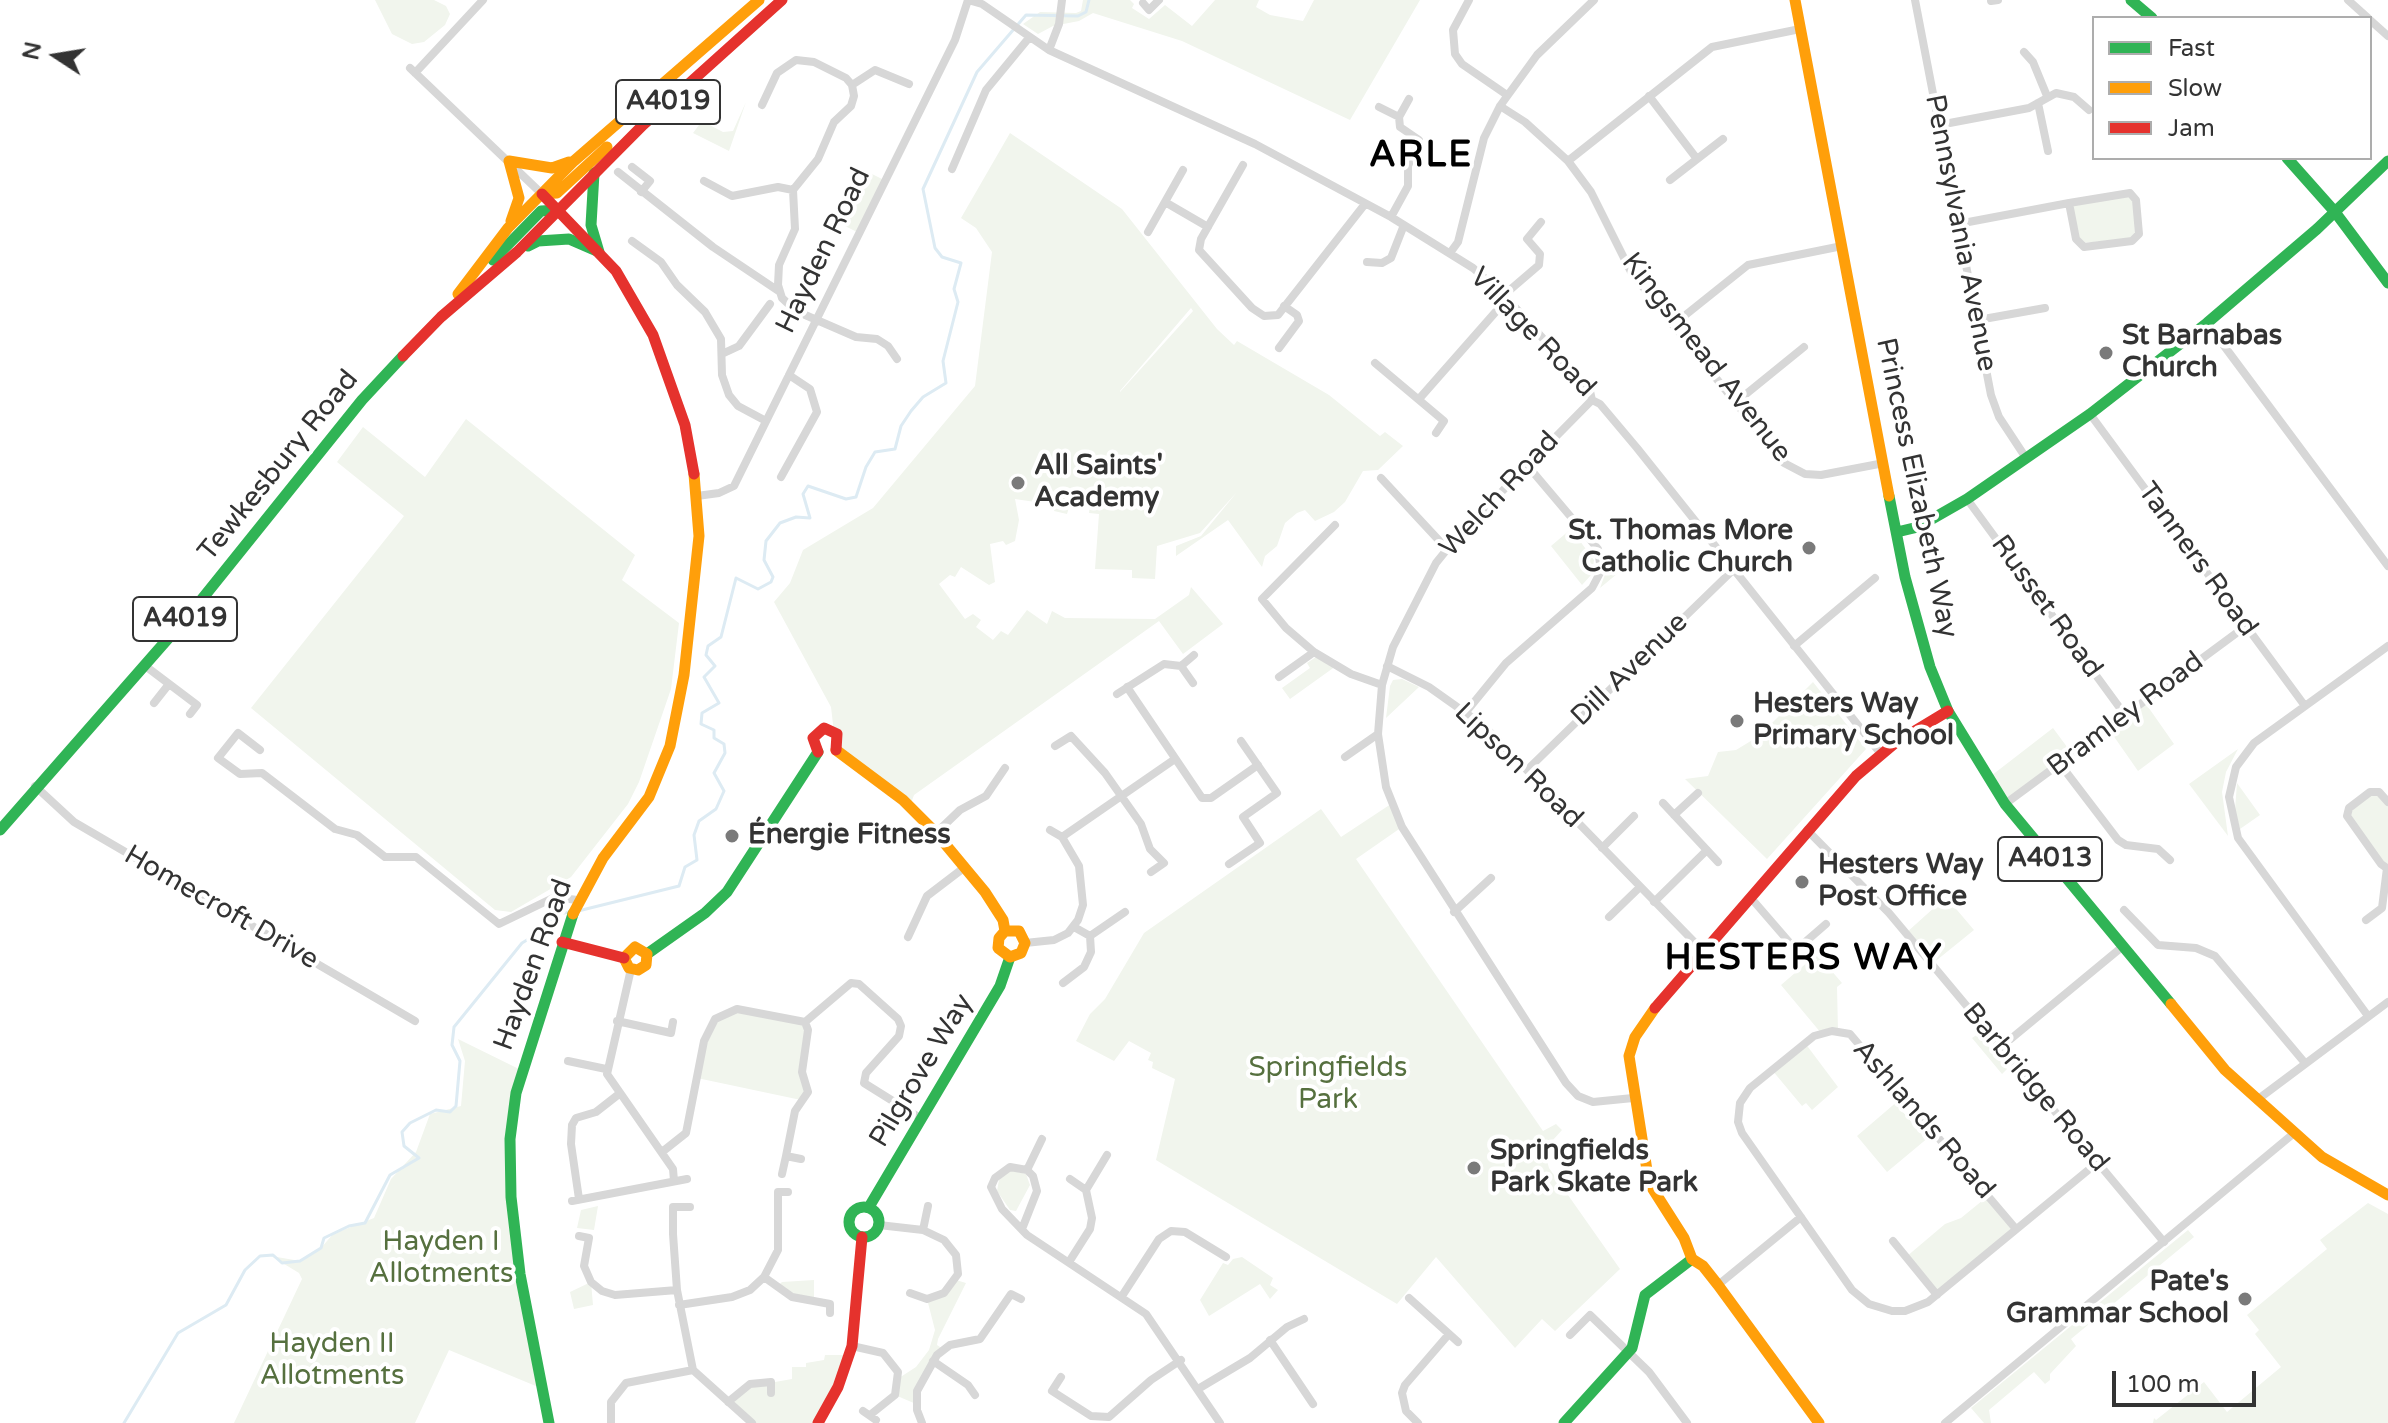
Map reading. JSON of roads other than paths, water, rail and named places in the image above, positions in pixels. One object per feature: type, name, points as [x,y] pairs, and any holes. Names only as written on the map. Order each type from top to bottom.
[{"type":"main road","name":"Tewkesbury Road","points":[[441,317],[508,228],[574,161],[759,0]]},
{"type":"main road","name":"Tewkesbury Road","points":[[0,830],[35,786],[194,609],[362,400],[441,317],[517,252],[643,125],[782,0]]},
{"type":"main road","name":"Princess Elizabeth Way","points":[[1795,0],[1918,630],[1948,711],[2005,804],[2225,1070],[2293,1134],[2335,1166],[2388,1195]]},
{"type":"main road","points":[[2131,0],[2150,16]]},
{"type":"main road","points":[[542,194],[557,193],[622,134],[643,125]]},
{"type":"main road","points":[[2289,160],[2335,212],[2388,283]]},
{"type":"main road","points":[[508,228],[519,198],[509,161],[552,168],[574,161]]},
{"type":"main road","points":[[1897,532],[1918,527],[1967,499],[2090,414],[2207,323],[2335,212],[2388,161]]},
{"type":"main road","points":[[594,173],[591,225],[599,252]]},
{"type":"main road","name":"Hayden Road","points":[[542,194],[599,252],[629,292],[665,361],[685,425],[697,496],[697,569],[670,746],[649,797],[603,858],[576,903],[521,1070],[512,1115],[509,1162],[519,1264],[549,1423]]},
{"type":"main road","points":[[473,274],[484,270],[541,211],[559,210]]},
{"type":"main road","points":[[517,252],[538,241],[556,238],[569,239],[599,252]]},
{"type":"main road","points":[[1819,1423],[1718,1285],[1703,1266],[1692,1259],[1684,1238],[1649,1183],[1629,1066],[1635,1037],[1807,830],[1856,776],[1881,754],[1948,711]]},
{"type":"main road","points":[[824,728],[837,734],[836,750],[831,754],[818,752],[813,738],[824,728]]},
{"type":"main road","points":[[836,750],[903,800],[936,833],[1003,920],[1005,931]]},
{"type":"main road","points":[[562,942],[624,958],[631,969],[642,968],[647,954],[665,938],[693,923],[727,892],[818,752]]},
{"type":"main road","points":[[1005,931],[1019,931],[1025,943],[1021,953],[1010,957],[998,948],[999,938],[1005,931]]},
{"type":"main road","points":[[624,958],[635,947],[647,954]]},
{"type":"main road","name":"Pilgrove Way","points":[[869,1207],[1000,986],[1010,957]]},
{"type":"main road","points":[[869,1207],[878,1215],[879,1225],[871,1235],[862,1237],[850,1229],[848,1219],[855,1209],[869,1207]]},
{"type":"main road","points":[[818,1423],[838,1387],[852,1346],[862,1237]]},
{"type":"main road","points":[[1564,1423],[1627,1354],[1636,1339],[1645,1295],[1692,1259]]},
{"type":"street","points":[[483,0],[413,70],[542,194]]},
{"type":"street","name":"Village Road","points":[[968,0],[982,4],[1049,50],[1227,129],[1391,217],[1450,253],[1506,297],[1590,391],[1592,400],[1609,415],[1881,754]]},
{"type":"street","name":"Hayden Road","points":[[697,496],[719,493],[734,486],[955,40],[968,0]]},
{"type":"street","points":[[1143,3],[1149,10],[1159,0]]},
{"type":"street","points":[[1469,0],[1453,30],[1455,54],[1462,64],[1507,95]]},
{"type":"street","points":[[1450,253],[1458,242],[1484,138],[1500,106],[1553,37],[1594,0]]},
{"type":"street","name":"Pennsylvania Avenue","points":[[1915,0],[1993,403],[2026,458]]},
{"type":"street","points":[[1991,1],[1998,0]]},
{"type":"street","points":[[1049,50],[1059,24],[1062,2]]},
{"type":"street","points":[[2372,22],[2388,36]]},
{"type":"street","points":[[1568,161],[1718,44],[1800,29]]},
{"type":"street","points":[[952,169],[981,98],[1025,36]]},
{"type":"street","points":[[2024,52],[2033,62],[2047,96]]},
{"type":"street","points":[[762,105],[777,73],[796,60],[814,62],[846,78],[852,85],[851,106],[834,122],[818,159],[793,190],[796,222],[778,271],[780,292],[796,311],[856,337],[877,339],[888,346],[897,359]]},
{"type":"street","points":[[852,85],[875,70],[909,84]]},
{"type":"street","points":[[680,91],[702,115]]},
{"type":"street","points":[[1939,125],[2038,103],[2047,96],[2070,95],[2089,110]]},
{"type":"street","points":[[1649,96],[1697,159]]},
{"type":"street","points":[[1391,217],[1408,186],[1408,166],[1419,141],[1400,127],[1399,117],[1409,99]]},
{"type":"street","points":[[2038,103],[2048,151]]},
{"type":"street","name":"Kingsmead Avenue","points":[[1500,106],[1525,122],[1568,161],[1591,192],[1631,272],[1778,457],[1798,471],[1821,475],[1884,463]]},
{"type":"street","points":[[1379,107],[1399,117]]},
{"type":"street","points":[[1670,180],[1723,139]]},
{"type":"street","points":[[1243,165],[1199,243],[1200,254],[1260,314],[1274,317],[1365,204]]},
{"type":"street","points":[[632,167],[650,181],[641,192]]},
{"type":"street","points":[[1148,232],[1183,170]]},
{"type":"street","points":[[618,172],[772,290],[780,292]]},
{"type":"street","points":[[704,181],[732,196],[778,187],[793,190]]},
{"type":"street","points":[[1958,224],[2069,203],[2130,193],[2136,200],[2139,234],[2132,241],[2084,247],[2076,239],[2069,203]]},
{"type":"street","points":[[1165,202],[1208,227]]},
{"type":"street","points":[[1419,399],[1506,297],[1539,265],[1540,254],[1527,239],[1541,222]]},
{"type":"street","points":[[1367,262],[1382,263],[1391,258],[1404,225]]},
{"type":"street","points":[[632,241],[661,262],[677,285],[705,312],[718,333],[724,353],[722,375],[729,395],[738,406],[766,421]]},
{"type":"street","points":[[1673,325],[1748,265],[1842,246]]},
{"type":"street","points":[[724,353],[739,346],[770,304]]},
{"type":"street","points":[[1279,348],[1299,321],[1297,315],[1284,306]]},
{"type":"street","points":[[1978,320],[2045,308]]},
{"type":"street","points":[[2207,323],[2388,566]]},
{"type":"street","points":[[1735,403],[1804,347]]},
{"type":"street","points":[[1375,363],[1444,421],[1436,433]]},
{"type":"street","points":[[781,477],[817,412],[810,389],[789,375]]},
{"type":"street","name":"Welch Road","points":[[1592,400],[1446,548],[1409,611],[1387,666],[1382,685],[1378,734],[1382,769],[1395,812],[1454,912],[1569,1088],[1593,1102],[1633,1098]]},
{"type":"street","name":"Tanners Road","points":[[2090,414],[2305,706]]},
{"type":"street","points":[[1466,712],[1506,663],[1592,588],[1601,571],[1598,549],[1527,465]]},
{"type":"street","points":[[1381,478],[1446,548]]},
{"type":"street","name":"Russet Road","points":[[1967,499],[2125,715]]},
{"type":"street","points":[[1335,525],[1262,599],[1286,628],[1314,652],[1351,674],[1382,685]]},
{"type":"street","name":"Dill Avenue","points":[[1527,770],[1733,570]]},
{"type":"street","points":[[1794,646],[1875,578]]},
{"type":"street","name":"Bramley Road","points":[[2005,804],[2246,626]]},
{"type":"street","points":[[2368,1016],[2238,838],[2231,818],[2230,786],[2241,759],[2254,743],[2388,646]]},
{"type":"street","points":[[1279,677],[1314,652]]},
{"type":"street","points":[[1117,694],[1160,665],[1181,666],[1194,655]]},
{"type":"street","points":[[144,665],[197,705],[190,714]]},
{"type":"street","points":[[1181,666],[1193,683]]},
{"type":"street","name":"Lipson Road","points":[[1387,666],[1429,687],[1466,712],[1527,770],[1704,952]]},
{"type":"street","points":[[154,703],[169,684]]},
{"type":"street","points":[[1127,687],[1200,796],[1207,799],[1258,765]]},
{"type":"street","points":[[1055,746],[1071,731],[1105,773],[1141,824],[1150,849],[1164,863],[1151,872]]},
{"type":"street","points":[[260,750],[238,733],[218,758],[240,774],[262,773],[335,829],[357,835],[385,857],[416,857],[499,924],[555,897],[576,903]]},
{"type":"street","points":[[1345,757],[1378,734]]},
{"type":"street","points":[[1229,864],[1260,843],[1243,817],[1277,793],[1241,741]]},
{"type":"street","points":[[1062,837],[1175,759]]},
{"type":"street","points":[[2060,764],[2118,840],[2126,845],[2158,849],[2170,860]]},
{"type":"street","points":[[936,833],[960,810],[986,796],[1005,768]]},
{"type":"street","name":"Homecroft Drive","points":[[35,786],[74,822],[415,1021]]},
{"type":"street","points":[[2366,920],[2382,908],[2387,868],[2347,816],[2349,808],[2370,792],[2379,792],[2388,802]]},
{"type":"street","points":[[1674,815],[1698,793]]},
{"type":"street","points":[[1663,803],[1718,862]]},
{"type":"street","name":"Lipson Road","points":[[1602,848],[1634,816]]},
{"type":"street","points":[[1025,943],[1054,940],[1074,927],[1083,905],[1083,881],[1079,866],[1062,837],[1050,830]]},
{"type":"street","name":"Barbridge Road","points":[[1807,830],[1889,913],[2164,1242]]},
{"type":"street","points":[[1654,902],[1707,850]]},
{"type":"street","points":[[908,937],[927,896],[965,867]]},
{"type":"street","points":[[1454,912],[1491,878]]},
{"type":"street","points":[[1609,917],[1640,887]]},
{"type":"street","points":[[1751,898],[1796,950],[1826,924]]},
{"type":"street","points":[[2124,910],[2158,945],[2196,948],[2220,961],[2305,1063]]},
{"type":"street","points":[[1063,983],[1087,964],[1090,936],[1125,912]]},
{"type":"street","points":[[1074,927],[1090,936]]},
{"type":"street","points":[[2001,1047],[2122,947]]},
{"type":"street","points":[[631,969],[606,1069],[608,1078],[673,1169],[674,1181]]},
{"type":"street","points":[[805,1022],[848,984],[859,984],[898,1019],[901,1026],[899,1036],[866,1073],[864,1083],[920,1118]]},
{"type":"street","points":[[2256,1101],[2388,1002]]},
{"type":"street","points":[[662,1152],[686,1133],[704,1041],[715,1019],[730,1010],[743,1010],[805,1022]]},
{"type":"street","points":[[617,1021],[671,1033],[673,1022]]},
{"type":"street","points":[[782,1174],[795,1111],[808,1092],[802,1072],[808,1030],[805,1022]]},
{"type":"street","name":"Ashlands Road","points":[[2016,1229],[1857,1039],[1838,1031],[1814,1036],[1744,1095],[1738,1112],[1742,1133],[1852,1290],[1869,1304],[1905,1311],[1937,1295],[2098,1162]]},
{"type":"street","points":[[568,1061],[606,1069]]},
{"type":"street","points":[[619,1094],[596,1112],[576,1118],[572,1125],[575,1200],[687,1179]]},
{"type":"street","points":[[1945,1423],[2293,1134]]},
{"type":"street","points":[[1027,1170],[1042,1139]]},
{"type":"street","points":[[1069,1262],[1092,1224],[1086,1190],[1107,1155]]},
{"type":"street","points":[[786,1156],[801,1159]]},
{"type":"street","points":[[1022,1229],[1037,1191],[1033,1176],[1027,1170],[1010,1167],[1002,1170],[991,1187],[1002,1209],[1022,1229],[1146,1314],[1181,1360],[1220,1423]]},
{"type":"street","points":[[1070,1179],[1086,1190]]},
{"type":"street","points":[[679,1305],[732,1297],[750,1290],[764,1277],[778,1250],[778,1192],[788,1192]]},
{"type":"street","points":[[923,1230],[928,1206]]},
{"type":"street","points":[[690,1207],[673,1207],[677,1290],[693,1370],[728,1402],[740,1419],[752,1423]]},
{"type":"street","points":[[1718,1285],[1801,1217]]},
{"type":"street","points":[[879,1225],[923,1230],[944,1240],[953,1249],[958,1274],[949,1290],[939,1296],[921,1299],[910,1293]]},
{"type":"street","points":[[1122,1296],[1159,1239],[1171,1231],[1185,1232],[1226,1257]]},
{"type":"street","points":[[579,1236],[589,1238],[584,1266],[591,1282],[602,1291],[615,1295],[677,1290]]},
{"type":"street","points":[[1893,1241],[1937,1295]]},
{"type":"street","points":[[764,1277],[792,1297],[830,1304],[830,1313]]},
{"type":"street","points":[[922,1423],[917,1410],[917,1391],[933,1361],[946,1347],[972,1343],[985,1336],[1011,1294],[1021,1299]]},
{"type":"street","points":[[1409,1298],[1458,1342]]},
{"type":"street","points":[[1570,1335],[1590,1315],[1649,1372],[1687,1423]]},
{"type":"street","points":[[1198,1389],[1250,1358],[1270,1340],[1304,1319]]},
{"type":"street","points":[[1418,1423],[1406,1411],[1402,1393],[1405,1385],[1449,1334]]},
{"type":"street","points":[[1270,1340],[1313,1404]]},
{"type":"street","points":[[852,1346],[883,1353],[898,1372],[895,1395],[870,1415]]},
{"type":"street","points":[[1061,1377],[1052,1391],[1085,1413],[1103,1418],[1117,1413],[1151,1380],[1181,1360]]},
{"type":"street","points":[[933,1361],[968,1385],[975,1395]]},
{"type":"street","points":[[611,1423],[611,1402],[626,1383],[693,1370]]},
{"type":"street","points":[[728,1402],[750,1384],[771,1382],[771,1393]]},
{"type":"waterway","points":[[578,911],[679,886],[685,867],[697,860],[694,835],[699,821],[716,809],[724,791],[714,773],[725,753],[724,744],[714,738],[714,730],[701,724],[702,713],[719,703],[704,677],[715,666],[706,655],[708,646],[721,637],[736,578],[758,589],[771,582],[773,577],[764,560],[766,541],[780,523],[796,517],[810,518],[803,494],[808,486],[846,499],[856,497],[866,467],[875,452],[895,449],[901,426],[911,411],[923,397],[946,383],[943,361],[958,302],[954,289],[961,263],[942,257],[935,248],[923,189],[977,72],[1026,15],[1078,16],[1086,12],[1089,0]]},
{"type":"waterway","points":[[124,1423],[178,1333],[226,1305],[245,1270],[260,1256],[273,1255],[282,1263],[300,1261],[321,1248],[324,1238],[349,1226],[365,1223],[390,1175],[419,1158],[404,1146],[402,1132],[410,1123],[436,1110],[450,1112],[456,1106],[460,1061],[452,1045],[454,1027],[522,943],[547,928],[557,914],[571,912]]},
{"type":"place","name":"St Barnabas Church","points":[[2106,353]]},
{"type":"place","name":"All Saints' Academy","points":[[1018,483]]},
{"type":"place","name":"St. Thomas More Catholic Church","points":[[1809,548]]},
{"type":"place","name":"Hesters Way Primary School","points":[[1737,721]]},
{"type":"place","name":"Énergie Fitness","points":[[732,836]]},
{"type":"place","name":"Hesters Way Post Office","points":[[1802,882]]},
{"type":"place","name":"Springfields Park Skate Park","points":[[1474,1168]]},
{"type":"place","name":"Pate's Grammar School","points":[[2245,1299]]},
{"type":"district","name":"ARLE","points":[[1421,157]]},
{"type":"district","name":"HESTERS WAY","points":[[1804,960]]},
{"type":"park label","name":"Springfields Park","points":[[1328,1085]]},
{"type":"park label","name":"Hayden I Allotments","points":[[441,1259]]},
{"type":"park label","name":"Hayden II Allotments","points":[[332,1361]]}]
